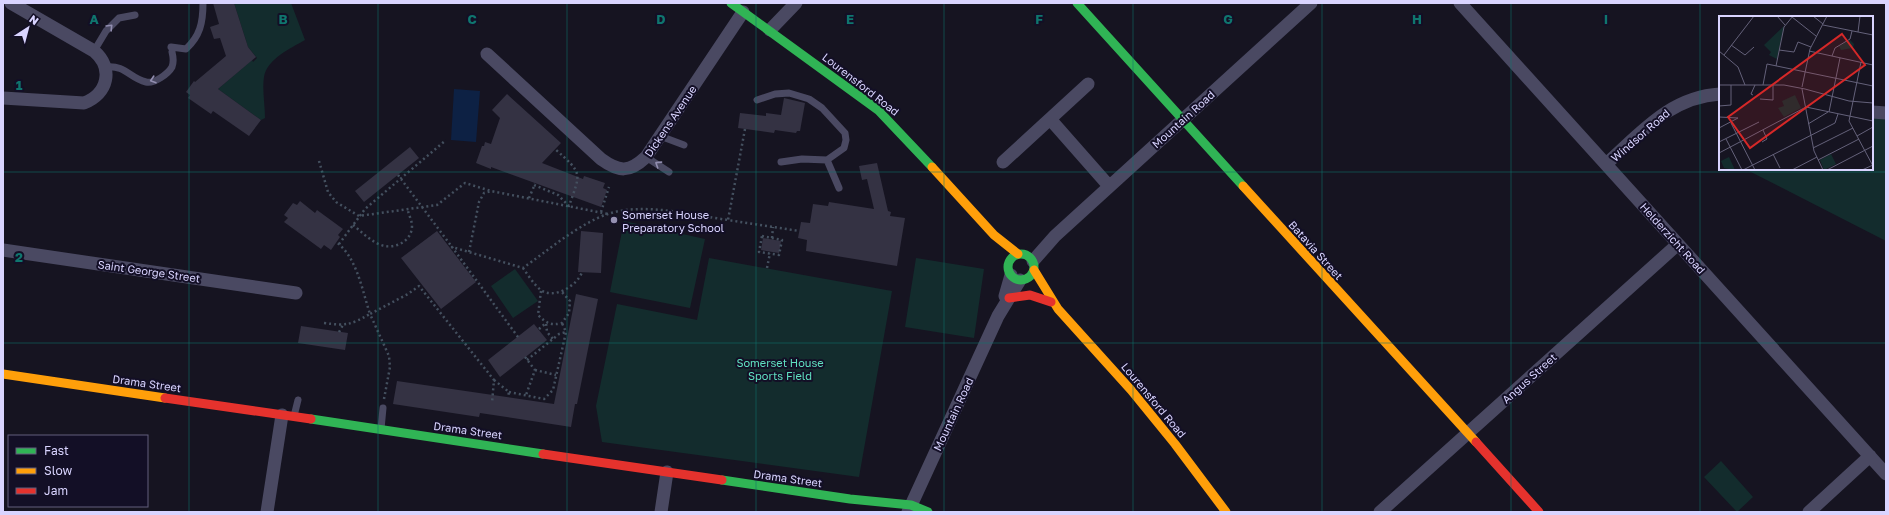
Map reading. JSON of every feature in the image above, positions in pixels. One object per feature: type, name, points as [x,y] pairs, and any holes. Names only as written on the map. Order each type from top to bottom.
[{"type":"street","points":[[3,98],[84,103],[96,96],[105,83],[106,68],[103,61],[94,51],[11,3]]},
{"type":"street","name":"Lourensford Road","points":[[731,3],[858,94],[883,115],[912,144],[994,235],[1027,259],[1058,308]]},
{"type":"street","name":"Batavia Street","points":[[1077,3],[1538,512]]},
{"type":"street","name":"Mountain Road","points":[[1027,259],[1055,236],[1311,3]]},
{"type":"street","name":"Helderzicht Road","points":[[1460,3],[1886,474]]},
{"type":"street","points":[[770,30],[794,5]]},
{"type":"street","name":"Dickens Avenue","points":[[487,54],[611,166],[620,169],[628,169],[638,165],[646,157],[743,12]]},
{"type":"street","points":[[1003,162],[1088,84]]},
{"type":"street","name":"Windsor Road","points":[[1606,164],[1666,111],[1689,100],[1719,94]]},
{"type":"street","points":[[1873,112],[1886,113]]},
{"type":"street","points":[[1050,119],[1109,186]]},
{"type":"street","name":"Lourensford Road","points":[[994,235],[1016,274],[1058,308],[1166,432],[1226,512]]},
{"type":"street","name":"Angus Street","points":[[1380,512],[1678,244]]},
{"type":"street","name":"Saint George Street","points":[[3,250],[296,293]]},
{"type":"street","points":[[1012,257],[1027,259],[1032,274],[1016,274],[1012,257]]},
{"type":"street","name":"Mountain Road","points":[[998,316],[1009,298],[1016,274]]},
{"type":"street","name":"Mountain Road","points":[[909,508],[1016,274]]},
{"type":"street","points":[[1009,298],[1030,295],[1051,302]]},
{"type":"street","name":"Drama Street","points":[[3,374],[850,499],[928,512]]},
{"type":"street","points":[[267,512],[288,416]]},
{"type":"street","points":[[1809,512],[1870,456]]},
{"type":"street","points":[[661,512],[667,472]]},
{"type":"lane","points":[[106,68],[116,66],[145,82],[151,82],[168,72],[172,66],[173,57],[171,49],[186,49],[195,40],[200,27],[203,3]]},
{"type":"lane","points":[[94,51],[106,31],[119,18],[135,15]]},
{"type":"lane","points":[[757,100],[775,94],[789,93],[809,99],[822,108],[845,133],[846,140],[844,148],[827,160],[802,159],[781,162]]},
{"type":"lane","points":[[660,136],[684,145]]},
{"type":"lane","points":[[646,157],[669,172]]},
{"type":"lane","points":[[827,160],[839,188]]},
{"type":"lane","points":[[288,416],[298,400]]},
{"type":"lane","points":[[381,430],[383,404]]},
{"type":"path","points":[[728,220],[745,129]]},
{"type":"path","points":[[383,404],[390,367],[389,356],[370,314],[354,264],[343,247],[338,243],[365,208],[446,140]]},
{"type":"path","points":[[555,149],[576,167],[579,177],[569,206]]},
{"type":"path","points":[[319,161],[328,192],[336,202],[359,216],[437,205],[465,183],[491,191],[608,214]]},
{"type":"path","points":[[398,175],[518,337]]},
{"type":"path","points":[[529,198],[535,184],[558,195],[569,206]]},
{"type":"path","points":[[601,212],[609,187]]},
{"type":"path","points":[[469,252],[479,202],[484,193],[491,191]]},
{"type":"path","points":[[523,268],[586,224],[608,214],[642,209],[799,231]]},
{"type":"path","points":[[353,225],[372,241],[382,246],[395,246],[406,241],[411,233],[412,225],[408,210]]},
{"type":"path","points":[[772,238],[773,227]]},
{"type":"path","points":[[762,236],[772,238],[782,240],[779,255],[759,252],[762,236]]},
{"type":"path","points":[[452,248],[523,268],[542,291],[562,292],[572,286],[581,277],[582,272]]},
{"type":"path","points":[[767,268],[770,253]]},
{"type":"path","points":[[324,323],[344,325],[356,321],[408,294],[419,286],[494,380],[509,392],[544,399],[553,390],[566,332],[562,323]]},
{"type":"path","points":[[542,291],[538,315],[546,323],[554,325],[562,323],[569,313],[570,301],[562,292]]},
{"type":"path","points":[[539,329],[546,323]]},
{"type":"path","points":[[546,323],[547,332],[553,339]]},
{"type":"path","points":[[339,332],[344,325]]},
{"type":"path","points":[[556,374],[534,370],[526,359],[553,339],[566,332]]},
{"type":"path","points":[[526,395],[534,370]]},
{"type":"path","points":[[492,403],[494,380]]},
{"type":"path","points":[[508,397],[509,392]]},
{"type":"green space","points":[[234,3],[291,3],[305,40],[280,55],[266,71],[263,87],[265,118],[261,120],[218,89],[252,60],[253,62],[257,58],[248,47]]},
{"type":"green space","points":[[1873,118],[1886,119],[1886,241],[1747,170],[1873,170]]},
{"type":"green space","points":[[624,221],[705,239],[690,308],[610,292]]},
{"type":"green space","name":"Somerset House Sports Field","points":[[709,258],[892,291],[859,477],[602,442],[596,406],[617,304],[697,320]]},
{"type":"green space","points":[[916,258],[984,269],[974,338],[905,327]]},
{"type":"green space","points":[[515,269],[538,301],[513,318],[491,286]]},
{"type":"green space","points":[[1721,461],[1753,497],[1737,512],[1704,477]]},
{"type":"water","points":[[454,89],[480,91],[476,142],[451,140]]},
{"type":"building","points":[[213,3],[234,3],[248,47],[256,57],[218,89],[261,120],[249,136],[213,111],[211,114],[188,98],[190,95],[186,92],[194,81],[195,82],[226,56],[220,38],[214,39],[210,27],[219,24]]},
{"type":"building","points":[[507,94],[561,143],[542,163],[583,179],[584,176],[605,183],[603,188],[607,190],[601,207],[491,167],[491,169],[476,163],[485,142],[491,144],[500,118],[492,110]]},
{"type":"building","points":[[784,98],[805,103],[800,131],[797,131],[796,133],[775,130],[774,133],[738,128],[740,113],[766,116],[766,113],[781,115]]},
{"type":"building","points":[[410,147],[419,158],[364,202],[355,191]]},
{"type":"building","points":[[877,163],[888,211],[891,212],[890,216],[905,218],[897,266],[806,251],[807,240],[798,238],[801,222],[810,223],[813,204],[828,206],[829,202],[874,209],[867,179],[862,180],[859,166]]},
{"type":"building","points":[[300,201],[315,213],[317,210],[343,229],[338,235],[340,237],[331,250],[324,245],[321,249],[284,222],[288,218],[284,215],[293,203],[297,205]]},
{"type":"building","points":[[437,231],[476,282],[441,309],[401,258]]},
{"type":"building","points":[[581,231],[603,233],[601,273],[578,272]]},
{"type":"building","points":[[763,238],[781,241],[779,253],[761,250]]},
{"type":"building","points":[[576,294],[598,299],[571,427],[480,413],[479,417],[393,404],[397,381],[554,404]]},
{"type":"building","points":[[534,324],[547,340],[500,377],[488,360]]},
{"type":"building","points":[[301,326],[348,333],[345,350],[298,343]]},
{"type":"traffic: fast","points":[[731,3],[878,110],[932,167]]},
{"type":"traffic: fast","points":[[1077,3],[1243,186]]},
{"type":"traffic: fast","points":[[1021,254],[1030,258],[1034,267],[1030,276],[1021,280],[1012,276],[1008,267],[1012,258],[1021,254]]},
{"type":"traffic: fast","points":[[311,419],[543,454]]},
{"type":"traffic: fast","points":[[722,480],[850,499],[911,505],[928,512]]},
{"type":"traffic: slow","points":[[932,167],[994,235],[1018,254]]},
{"type":"traffic: slow","points":[[1243,186],[1476,442]]},
{"type":"traffic: slow","points":[[1034,270],[1058,309],[1131,390],[1175,444],[1226,512]]},
{"type":"traffic: slow","points":[[3,374],[165,398]]},
{"type":"traffic: jam","points":[[1009,298],[1030,295],[1051,302]]},
{"type":"traffic: jam","points":[[165,398],[311,419]]},
{"type":"traffic: jam","points":[[1476,442],[1539,512]]},
{"type":"traffic: jam","points":[[543,454],[722,480]]},
{"type":"place","name":"Somerset House Preparatory School","points":[[614,220]]}]
